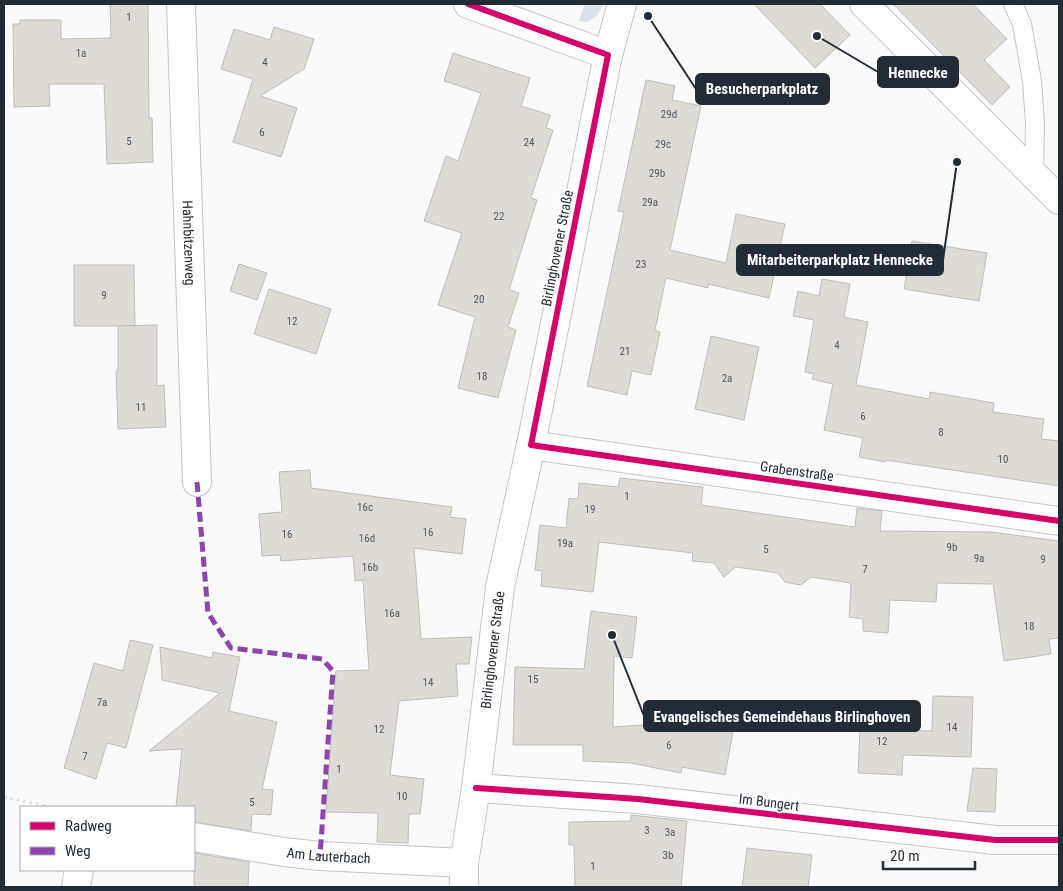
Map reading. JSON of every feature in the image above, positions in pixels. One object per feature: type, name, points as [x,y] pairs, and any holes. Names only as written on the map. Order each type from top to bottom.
[{"type":"street","name":"Hahnbitzenweg","points":[[181,4],[197,482]]},
{"type":"street","points":[[468,4],[496,9],[608,55]]},
{"type":"street","name":"Birlinghovener Straße","points":[[464,875],[500,586],[531,445],[608,55],[622,4]]},
{"type":"street","points":[[864,4],[1059,200]]},
{"type":"street","name":"Grabenstraße","points":[[531,445],[1059,522]]},
{"type":"street","name":"Im Bungert","points":[[476,788],[638,799],[995,840],[1059,840]]},
{"type":"street","name":"Am Lauterbach","points":[[195,837],[284,852],[464,875]]},
{"type":"street","points":[[76,887],[79,871]]},
{"type":"lane","points":[[1013,4],[1022,24],[1032,81],[1034,174]]},
{"type":"path","points":[[4,797],[47,806]]},
{"type":"shaded area","points":[[585,4],[603,4],[597,16],[587,22],[579,21]]},
{"type":"building","points":[[110,4],[148,4],[149,118],[152,118],[153,162],[107,164],[104,84],[49,84],[50,106],[14,107],[13,24],[20,24],[20,20],[61,20],[61,39],[111,38]]},
{"type":"building","points":[[754,4],[820,4],[850,35],[815,68]]},
{"type":"building","points":[[893,4],[973,4],[1007,39],[984,60],[1010,87],[992,105]]},
{"type":"building","points":[[274,27],[314,39],[304,69],[260,96],[297,108],[281,157],[233,142],[253,79],[221,69],[234,29],[270,40]]},
{"type":"building","points":[[453,53],[530,78],[521,106],[550,115],[546,128],[553,130],[531,198],[537,200],[509,290],[519,293],[508,327],[516,330],[498,398],[458,388],[475,317],[438,305],[462,233],[424,221],[446,156],[458,161],[481,93],[444,81]]},
{"type":"building","points":[[646,80],[675,86],[672,100],[701,106],[670,250],[726,263],[736,214],[785,224],[769,298],[708,284],[708,288],[666,278],[655,330],[660,332],[651,375],[632,371],[627,395],[587,386],[624,212],[618,211]]},
{"type":"building","points":[[912,241],[987,253],[979,301],[904,289]]},
{"type":"building","points":[[239,264],[267,273],[257,300],[230,291]]},
{"type":"building","points":[[74,265],[134,265],[135,326],[74,326]]},
{"type":"building","points":[[822,279],[850,284],[844,317],[868,322],[856,385],[929,399],[930,392],[994,403],[993,412],[1044,419],[1041,439],[1059,441],[1059,486],[859,457],[863,438],[824,430],[833,384],[812,379],[814,374],[805,372],[814,320],[793,316],[798,291],[819,296]]},
{"type":"building","points":[[269,289],[331,309],[316,354],[254,334]]},
{"type":"building","points":[[157,325],[157,386],[164,385],[166,427],[118,429],[116,371],[118,371],[118,326]]},
{"type":"building","points":[[711,336],[759,347],[744,420],[695,409]]},
{"type":"building","points":[[310,470],[311,488],[452,507],[450,517],[466,519],[462,554],[414,548],[421,639],[472,637],[469,664],[456,664],[458,696],[399,701],[390,775],[424,779],[420,814],[409,814],[408,843],[377,842],[378,813],[326,812],[336,671],[369,670],[363,580],[355,581],[353,556],[281,561],[280,555],[262,556],[259,514],[282,512],[279,472]]},
{"type":"building","points":[[620,478],[703,487],[701,505],[855,527],[857,508],[882,511],[880,531],[991,532],[1059,541],[1059,638],[1049,639],[1051,654],[1004,661],[993,584],[937,583],[936,602],[890,600],[888,633],[863,631],[863,619],[849,617],[851,583],[811,577],[801,585],[785,582],[778,573],[736,567],[724,577],[714,563],[692,561],[693,553],[599,542],[593,592],[541,586],[542,571],[535,570],[540,525],[566,528],[569,498],[578,499],[579,483],[618,487]]},
{"type":"building","points":[[591,611],[637,617],[632,658],[614,656],[613,727],[656,724],[656,722],[690,728],[691,724],[733,732],[725,775],[682,767],[681,773],[631,763],[583,761],[583,745],[513,745],[515,667],[584,669]]},
{"type":"building","points":[[130,640],[153,645],[126,748],[107,743],[96,779],[64,768],[94,663],[123,671]]},
{"type":"building","points":[[160,647],[212,658],[213,652],[240,657],[229,711],[277,722],[262,789],[273,790],[271,815],[252,814],[251,831],[195,822],[195,806],[176,806],[182,749],[149,751],[220,693],[162,680]]},
{"type":"building","points":[[933,696],[973,697],[971,757],[903,755],[902,775],[858,773],[860,729],[932,731]]},
{"type":"building","points":[[973,768],[997,769],[995,812],[967,811]]},
{"type":"building","points":[[631,815],[687,821],[681,887],[575,887],[574,845],[569,845],[569,822],[631,821]]},
{"type":"building","points":[[747,848],[812,855],[808,887],[742,887]]},
{"type":"building","points":[[195,853],[249,862],[248,887],[194,887]]},
{"type":"marked path","points":[[197,482],[208,613],[231,648],[322,659],[333,671],[320,856]]},
{"type":"cycle path","points":[[468,4],[608,55],[531,445],[1059,521]]},
{"type":"cycle path","points":[[476,788],[638,799],[995,840],[1059,840]]},
{"type":"place","name":"Besucherparkplatz","points":[[648,16]]},
{"type":"place","name":"Hennecke","points":[[817,36]]},
{"type":"place","name":"Mitarbeiterparkplatz Hennecke","points":[[957,162]]},
{"type":"place","name":"Evangelisches Gemeindehaus Birlinghoven","points":[[612,635]]}]
